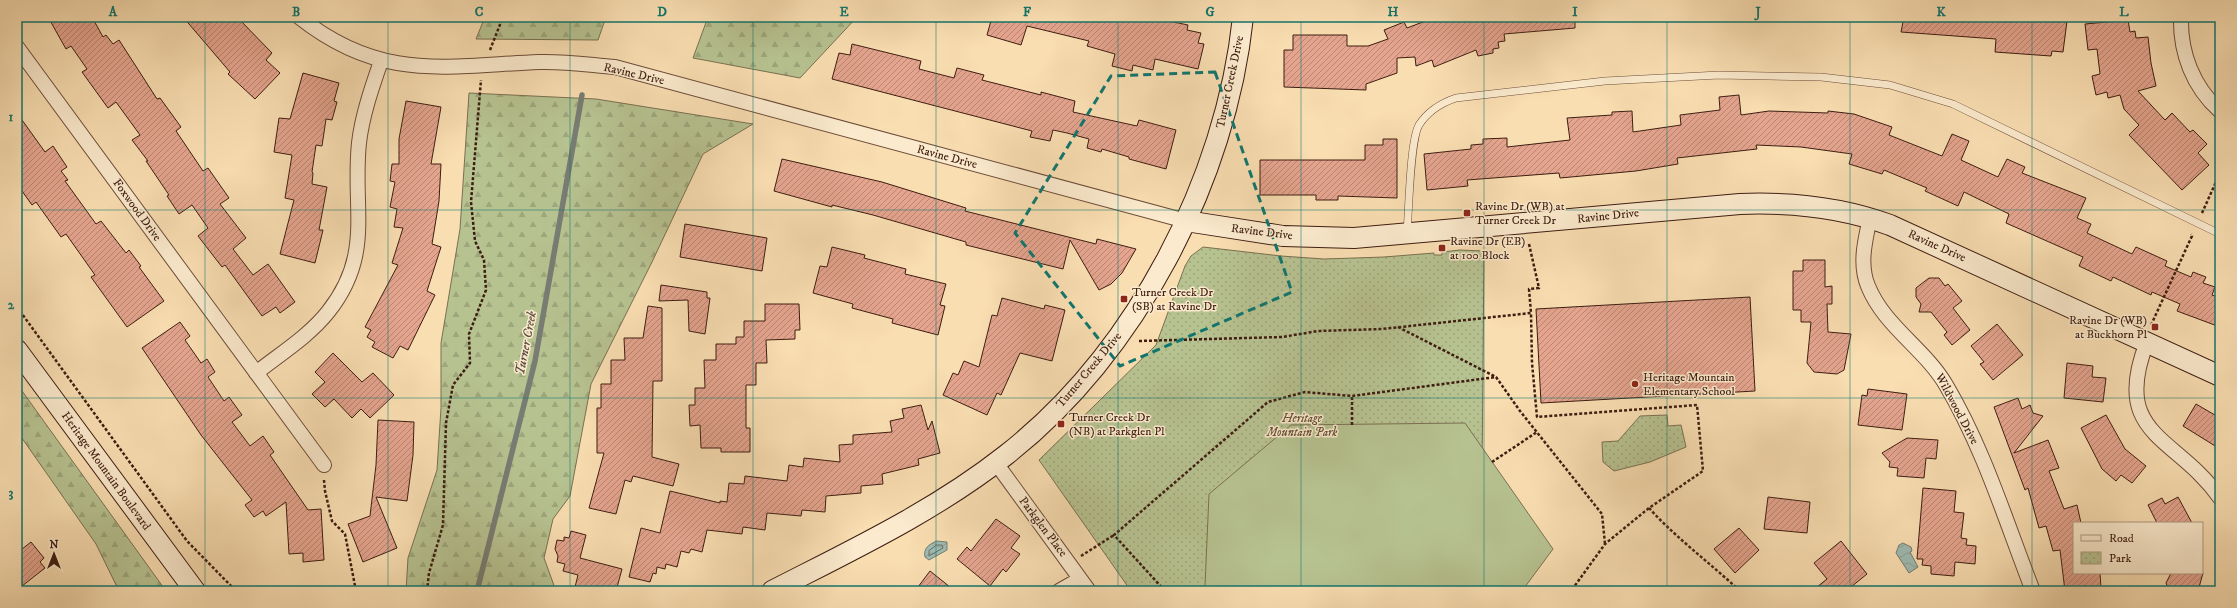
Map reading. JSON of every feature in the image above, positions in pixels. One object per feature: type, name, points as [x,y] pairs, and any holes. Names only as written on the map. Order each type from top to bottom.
[{"type":"street","name":"Ravine Drive","points":[[299,17],[329,37],[381,61],[425,68],[541,62],[615,67],[1186,221],[1295,237],[1342,238],[1407,234],[1740,204],[1775,203],[1813,205],[1870,218],[2149,334],[2220,376]]},
{"type":"street","name":"Turner Creek Drive","points":[[772,591],[907,521],[938,503],[996,463],[1055,411],[1115,341],[1152,287],[1186,221],[1205,176],[1223,117],[1236,65],[1243,17]]},
{"type":"street","points":[[2181,17],[2182,45],[2194,79],[2211,103],[2220,111]]},
{"type":"street","name":"Foxwood Drive","points":[[17,47],[324,464]]},
{"type":"street","points":[[256,373],[313,328],[328,313],[345,287],[352,270],[359,242],[360,142],[372,86],[381,61]]},
{"type":"street","name":"Wildwood Drive","points":[[1870,218],[1863,262],[1872,295],[1886,316],[1932,365],[1956,403],[1975,441],[2033,591]]},
{"type":"street","points":[[2149,334],[2136,381],[2136,400],[2141,413],[2153,434],[2199,471],[2220,498]]},
{"type":"street","name":"Heritage Mountain Boulevard","points":[[17,350],[195,591]]},
{"type":"street","name":"Parkglen Place","points":[[996,463],[1089,591]]},
{"type":"street","points":[[1059,591],[1080,579]]},
{"type":"lane","points":[[1407,234],[1417,130],[1428,114],[1440,104],[1456,98],[1605,81],[1718,75],[1821,77],[1890,85],[1953,104],[2220,234]]},
{"type":"path","points":[[427,591],[429,574],[442,525],[446,423],[453,385],[470,363],[469,334],[486,290],[484,260],[475,241],[471,202],[483,66],[503,17]]},
{"type":"path","points":[[2202,213],[2220,173]]},
{"type":"path","points":[[2149,334],[2190,242]]},
{"type":"path","points":[[1530,244],[1539,288],[1530,289],[1532,363],[1537,417],[1697,405],[1703,471],[1649,508],[1605,544],[1573,590]]},
{"type":"path","points":[[17,307],[186,541],[236,591]]},
{"type":"path","points":[[1136,341],[1282,337],[1318,331],[1398,327],[1531,313]]},
{"type":"path","points":[[1398,327],[1496,377],[1537,432],[1602,514],[1605,544]]},
{"type":"path","points":[[1081,556],[1114,535],[1268,402],[1305,392],[1352,396],[1496,377]]},
{"type":"path","points":[[1352,396],[1352,425]]},
{"type":"path","points":[[1492,462],[1537,432]]},
{"type":"path","points":[[324,464],[325,491],[332,521],[344,534],[356,591]]},
{"type":"path","points":[[1649,508],[1667,527],[1740,591]]},
{"type":"path","points":[[1114,535],[1165,591]]},
{"type":"highlighted area","points":[[1215,72],[1292,292],[1120,366],[1015,233],[1111,76]]},
{"type":"green space","points":[[485,17],[606,17],[598,40],[476,39]]},
{"type":"green space","points":[[708,17],[857,17],[800,78],[693,58]]},
{"type":"green space","points":[[469,93],[596,99],[753,124],[703,154],[652,262],[591,384],[570,496],[553,519],[544,558],[556,591],[406,591],[408,558],[437,470],[441,408],[441,343],[460,229]]},
{"type":"green space","name":"Heritage Mountain Park","points":[[1203,247],[1281,256],[1324,259],[1384,257],[1434,253],[1434,255],[1442,255],[1442,252],[1460,250],[1484,251],[1481,591],[1131,591],[1039,460],[1156,345],[1185,266],[1191,256]]},
{"type":"green space","points":[[17,384],[166,591],[119,591],[96,544],[17,431]]},
{"type":"green space","points":[[1667,415],[1668,426],[1681,425],[1686,447],[1650,462],[1614,471],[1603,462],[1602,442],[1618,441],[1640,416]]},
{"type":"green space","points":[[1465,423],[1553,549],[1522,591],[1209,591],[1205,586],[1209,494],[1291,425]]},
{"type":"water","points":[[936,541],[947,542],[947,550],[929,560],[925,557],[925,551],[929,545]]},
{"type":"water","points":[[1903,543],[1911,547],[1912,551],[1910,552],[1918,567],[1909,573],[1896,553],[1899,545]]},
{"type":"building","points":[[48,17],[92,17],[103,37],[106,35],[113,44],[119,40],[157,99],[160,98],[181,127],[176,131],[203,171],[208,168],[229,198],[220,204],[246,238],[233,249],[253,275],[268,264],[295,302],[280,313],[276,307],[262,316],[225,265],[222,267],[198,236],[208,228],[192,205],[179,214],[167,196],[169,195],[146,161],[148,161],[132,140],[140,135],[116,102],[108,108],[82,72],[87,69],[71,46],[66,49]]},
{"type":"building","points":[[183,17],[237,17],[272,53],[266,60],[280,73],[255,99],[228,74],[230,72]]},
{"type":"building","points":[[992,17],[1150,17],[1188,25],[1187,30],[1201,33],[1198,43],[1204,44],[1198,69],[1155,59],[1153,70],[1133,65],[1132,71],[1112,66],[1115,54],[1087,46],[1089,41],[1027,26],[1021,45],[987,35]]},
{"type":"building","points":[[1436,17],[1575,17],[1575,28],[1504,34],[1505,41],[1498,42],[1499,48],[1493,49],[1493,53],[1478,56],[1476,50],[1434,67],[1432,60],[1416,66],[1415,57],[1397,58],[1397,73],[1366,84],[1366,90],[1284,87],[1284,50],[1293,50],[1293,35],[1347,35],[1347,46],[1368,46],[1388,39],[1384,30],[1404,22],[1407,28]]},
{"type":"building","points":[[1904,17],[2048,17],[2048,19],[2067,21],[2063,52],[2052,51],[2051,56],[1995,52],[1996,39],[1901,32]]},
{"type":"building","points":[[2128,20],[2130,32],[2135,31],[2136,38],[2148,37],[2151,63],[2156,86],[2138,91],[2165,120],[2172,113],[2190,132],[2193,130],[2207,144],[2198,153],[2209,165],[2182,190],[2129,135],[2139,125],[2124,109],[2120,95],[2108,98],[2107,92],[2096,95],[2092,76],[2100,74],[2097,49],[2088,50],[2085,24]]},
{"type":"building","points":[[852,44],[921,61],[919,69],[954,78],[957,68],[984,75],[982,80],[1041,95],[1041,92],[1075,101],[1073,112],[1137,126],[1139,120],[1176,130],[1166,169],[1129,159],[1129,157],[1102,149],[1101,152],[1087,148],[1089,139],[1067,133],[1053,130],[1050,141],[1030,137],[1032,131],[832,79],[839,53],[850,55]]},
{"type":"building","points":[[303,73],[339,83],[334,101],[337,102],[332,120],[326,119],[322,146],[316,145],[312,172],[312,184],[327,187],[319,230],[323,230],[315,263],[280,254],[294,200],[285,198],[292,155],[274,152],[279,118],[290,119]]},
{"type":"building","points":[[1739,95],[1741,115],[1769,111],[1828,113],[1828,111],[1854,114],[1892,127],[1889,135],[1942,156],[1952,134],[1969,141],[1961,160],[1998,177],[2007,159],[2025,167],[2022,173],[2086,198],[2077,218],[2091,224],[2087,233],[2132,254],[2136,247],[2167,261],[2165,266],[2191,277],[2193,272],[2206,277],[2203,283],[2215,287],[2212,295],[2220,298],[2220,327],[2177,311],[2180,304],[2152,292],[2151,295],[2113,277],[2111,281],[2079,266],[2083,257],[2006,223],[2009,214],[1964,192],[1958,206],[1925,191],[1927,188],[1884,170],[1882,174],[1849,164],[1852,154],[1801,147],[1756,145],[1757,149],[1677,158],[1678,164],[1636,171],[1560,178],[1559,173],[1467,180],[1468,186],[1427,190],[1424,154],[1471,149],[1471,145],[1483,144],[1483,139],[1507,138],[1507,147],[1570,140],[1567,118],[1612,115],[1612,112],[1632,111],[1633,132],[1681,125],[1680,115],[1720,110],[1719,97]]},
{"type":"building","points":[[406,101],[441,107],[431,164],[441,164],[439,201],[432,244],[441,247],[427,291],[435,295],[408,350],[400,346],[393,358],[372,347],[375,342],[367,337],[371,330],[365,327],[398,265],[392,263],[403,228],[394,227],[397,209],[390,207],[395,182],[390,181],[392,164],[399,164],[399,139]]},
{"type":"building","points":[[17,113],[45,152],[53,146],[67,167],[61,171],[68,180],[65,181],[96,224],[101,221],[126,253],[129,250],[141,266],[139,267],[164,301],[127,327],[91,277],[95,275],[66,234],[61,237],[36,202],[32,205],[17,184]]},
{"type":"building","points":[[1383,139],[1397,139],[1397,198],[1338,196],[1338,200],[1316,200],[1316,195],[1260,195],[1260,160],[1365,160],[1365,145],[1383,145]]},
{"type":"building","points":[[782,159],[882,182],[966,208],[965,211],[1096,244],[1097,239],[1136,249],[1122,273],[1111,284],[1099,290],[1070,240],[1063,269],[966,245],[966,242],[873,215],[832,205],[832,207],[774,191]]},
{"type":"building","points":[[685,224],[767,238],[762,271],[680,257]]},
{"type":"building","points":[[832,247],[865,255],[864,258],[906,269],[905,274],[946,284],[940,305],[945,306],[938,335],[892,323],[893,319],[852,308],[853,304],[813,293],[820,266],[827,267]]},
{"type":"building","points":[[1803,260],[1825,260],[1825,287],[1832,286],[1832,304],[1827,304],[1828,332],[1851,334],[1844,370],[1837,374],[1814,372],[1807,363],[1811,322],[1801,322],[1801,310],[1793,310],[1793,271],[1803,271]]},
{"type":"building","points":[[1929,278],[1939,278],[1945,286],[1948,284],[1962,301],[1953,308],[1970,330],[1952,345],[1944,335],[1947,332],[1931,312],[1919,312],[1921,304],[1916,297],[1916,288]]},
{"type":"building","points":[[661,285],[707,292],[707,298],[710,298],[705,334],[689,331],[688,300],[659,301]]},
{"type":"building","points":[[1750,297],[1755,391],[1541,403],[1536,309]]},
{"type":"building","points":[[1002,298],[1044,309],[1045,305],[1065,310],[1052,361],[1020,353],[1001,395],[997,393],[987,415],[943,395],[953,373],[958,375],[964,361],[979,367],[992,315],[997,316]]},
{"type":"building","points":[[765,304],[799,304],[800,330],[795,330],[795,339],[766,340],[767,363],[756,363],[756,385],[746,385],[746,428],[750,428],[750,452],[721,452],[721,448],[701,448],[700,425],[690,426],[689,405],[695,405],[695,388],[705,388],[704,360],[716,360],[716,344],[736,344],[736,337],[744,337],[744,321],[765,321]]},
{"type":"building","points":[[648,306],[662,308],[662,381],[653,381],[652,457],[679,464],[673,486],[633,476],[631,482],[625,480],[616,514],[589,508],[604,453],[597,453],[597,408],[601,408],[601,384],[611,384],[611,360],[625,360],[624,338],[643,338]]},
{"type":"building","points":[[180,322],[190,336],[185,340],[201,363],[207,359],[215,372],[208,377],[224,401],[229,397],[242,415],[232,422],[250,446],[263,436],[274,452],[270,455],[308,510],[321,509],[324,560],[303,562],[303,553],[289,554],[286,502],[266,516],[263,511],[254,517],[245,505],[252,500],[201,435],[142,348]]},
{"type":"building","points":[[1997,324],[2023,355],[1993,380],[1980,364],[1984,362],[1971,346]]},
{"type":"building","points":[[333,353],[362,382],[373,373],[394,395],[370,418],[361,409],[352,418],[334,399],[325,407],[312,394],[325,382],[315,372]]},
{"type":"building","points":[[2067,363],[2093,366],[2092,377],[2106,378],[2103,402],[2064,398]]},
{"type":"building","points":[[1868,389],[1907,394],[1902,430],[1858,425],[1862,395],[1867,396]]},
{"type":"building","points":[[2018,398],[2022,409],[2030,405],[2033,413],[2043,416],[2014,453],[2048,440],[2059,468],[2049,471],[2064,509],[2077,505],[2081,522],[2073,522],[2073,574],[2100,574],[2101,588],[2092,591],[2065,591],[2060,550],[2053,551],[2046,526],[2039,528],[2028,488],[2025,490],[1994,407]]},
{"type":"building","points":[[2196,404],[2220,418],[2220,449],[2183,426]]},
{"type":"building","points":[[921,405],[928,430],[932,421],[940,453],[918,459],[919,465],[882,474],[883,484],[861,486],[861,493],[826,496],[825,512],[802,510],[801,516],[767,513],[765,530],[743,527],[742,534],[707,530],[702,552],[691,549],[689,553],[681,551],[677,567],[666,564],[665,569],[657,567],[656,574],[653,573],[650,582],[629,577],[641,528],[660,533],[670,491],[720,503],[720,501],[727,502],[729,483],[744,484],[745,476],[787,481],[789,465],[803,467],[804,458],[840,462],[839,445],[853,444],[853,435],[892,432],[890,421],[904,418],[902,409]]},
{"type":"building","points":[[2106,415],[2125,449],[2146,466],[2132,483],[2121,475],[2116,481],[2102,469],[2081,428]]},
{"type":"building","points":[[378,420],[414,422],[413,455],[407,501],[376,497],[397,548],[363,562],[348,524],[370,516],[376,465]]},
{"type":"building","points":[[1907,438],[1938,440],[1936,459],[1926,458],[1924,478],[1897,476],[1898,468],[1889,467],[1890,462],[1882,453]]},
{"type":"building","points":[[1923,488],[1956,491],[1954,512],[1964,513],[1961,538],[1967,539],[1966,545],[1976,546],[1975,564],[1955,562],[1954,576],[1931,574],[1931,566],[1922,565],[1923,559],[1917,559]]},
{"type":"building","points":[[1768,497],[1810,502],[1807,533],[1764,529]]},
{"type":"building","points":[[2178,497],[2191,522],[2156,522],[2148,505],[2162,498],[2165,504]]},
{"type":"building","points":[[996,519],[1020,536],[1011,548],[1020,554],[1006,572],[1003,569],[990,586],[957,559],[967,547],[971,551]]},
{"type":"building","points":[[1739,528],[1759,550],[1735,573],[1714,549]]},
{"type":"building","points":[[571,531],[586,535],[580,558],[622,569],[616,591],[574,591],[578,575],[563,571],[565,564],[557,562],[558,556],[555,549],[557,540],[564,541],[564,537],[569,538]]},
{"type":"building","points":[[1841,541],[1867,574],[1846,591],[1812,591],[1827,579],[1814,563]]},
{"type":"building","points":[[31,542],[44,558],[40,562],[45,568],[17,590],[17,553]]},
{"type":"building","points":[[930,571],[955,591],[915,591]]},
{"type":"building","points":[[2170,574],[2203,574],[2198,591],[2169,590],[2166,583]]},
{"type":"waterway","name":"Turner Creek","points":[[477,591],[535,361],[582,95]]},
{"type":"place","name":"Ravine Dr (WB) at Turner Creek Dr","points":[[1467,213]]},
{"type":"place","name":"Ravine Dr (EB) at 100 Block","points":[[1442,248]]},
{"type":"place","name":"Turner Creek Dr (SB) at Ravine Dr","points":[[1124,299]]},
{"type":"place","name":"Ravine Dr (WB) at Buckhorn Pl","points":[[2155,327]]},
{"type":"place","name":"Heritage Mountain Elementary School","points":[[1635,384]]},
{"type":"place","name":"Turner Creek Dr (NB) at Parkglen Pl","points":[[1061,424]]}]
